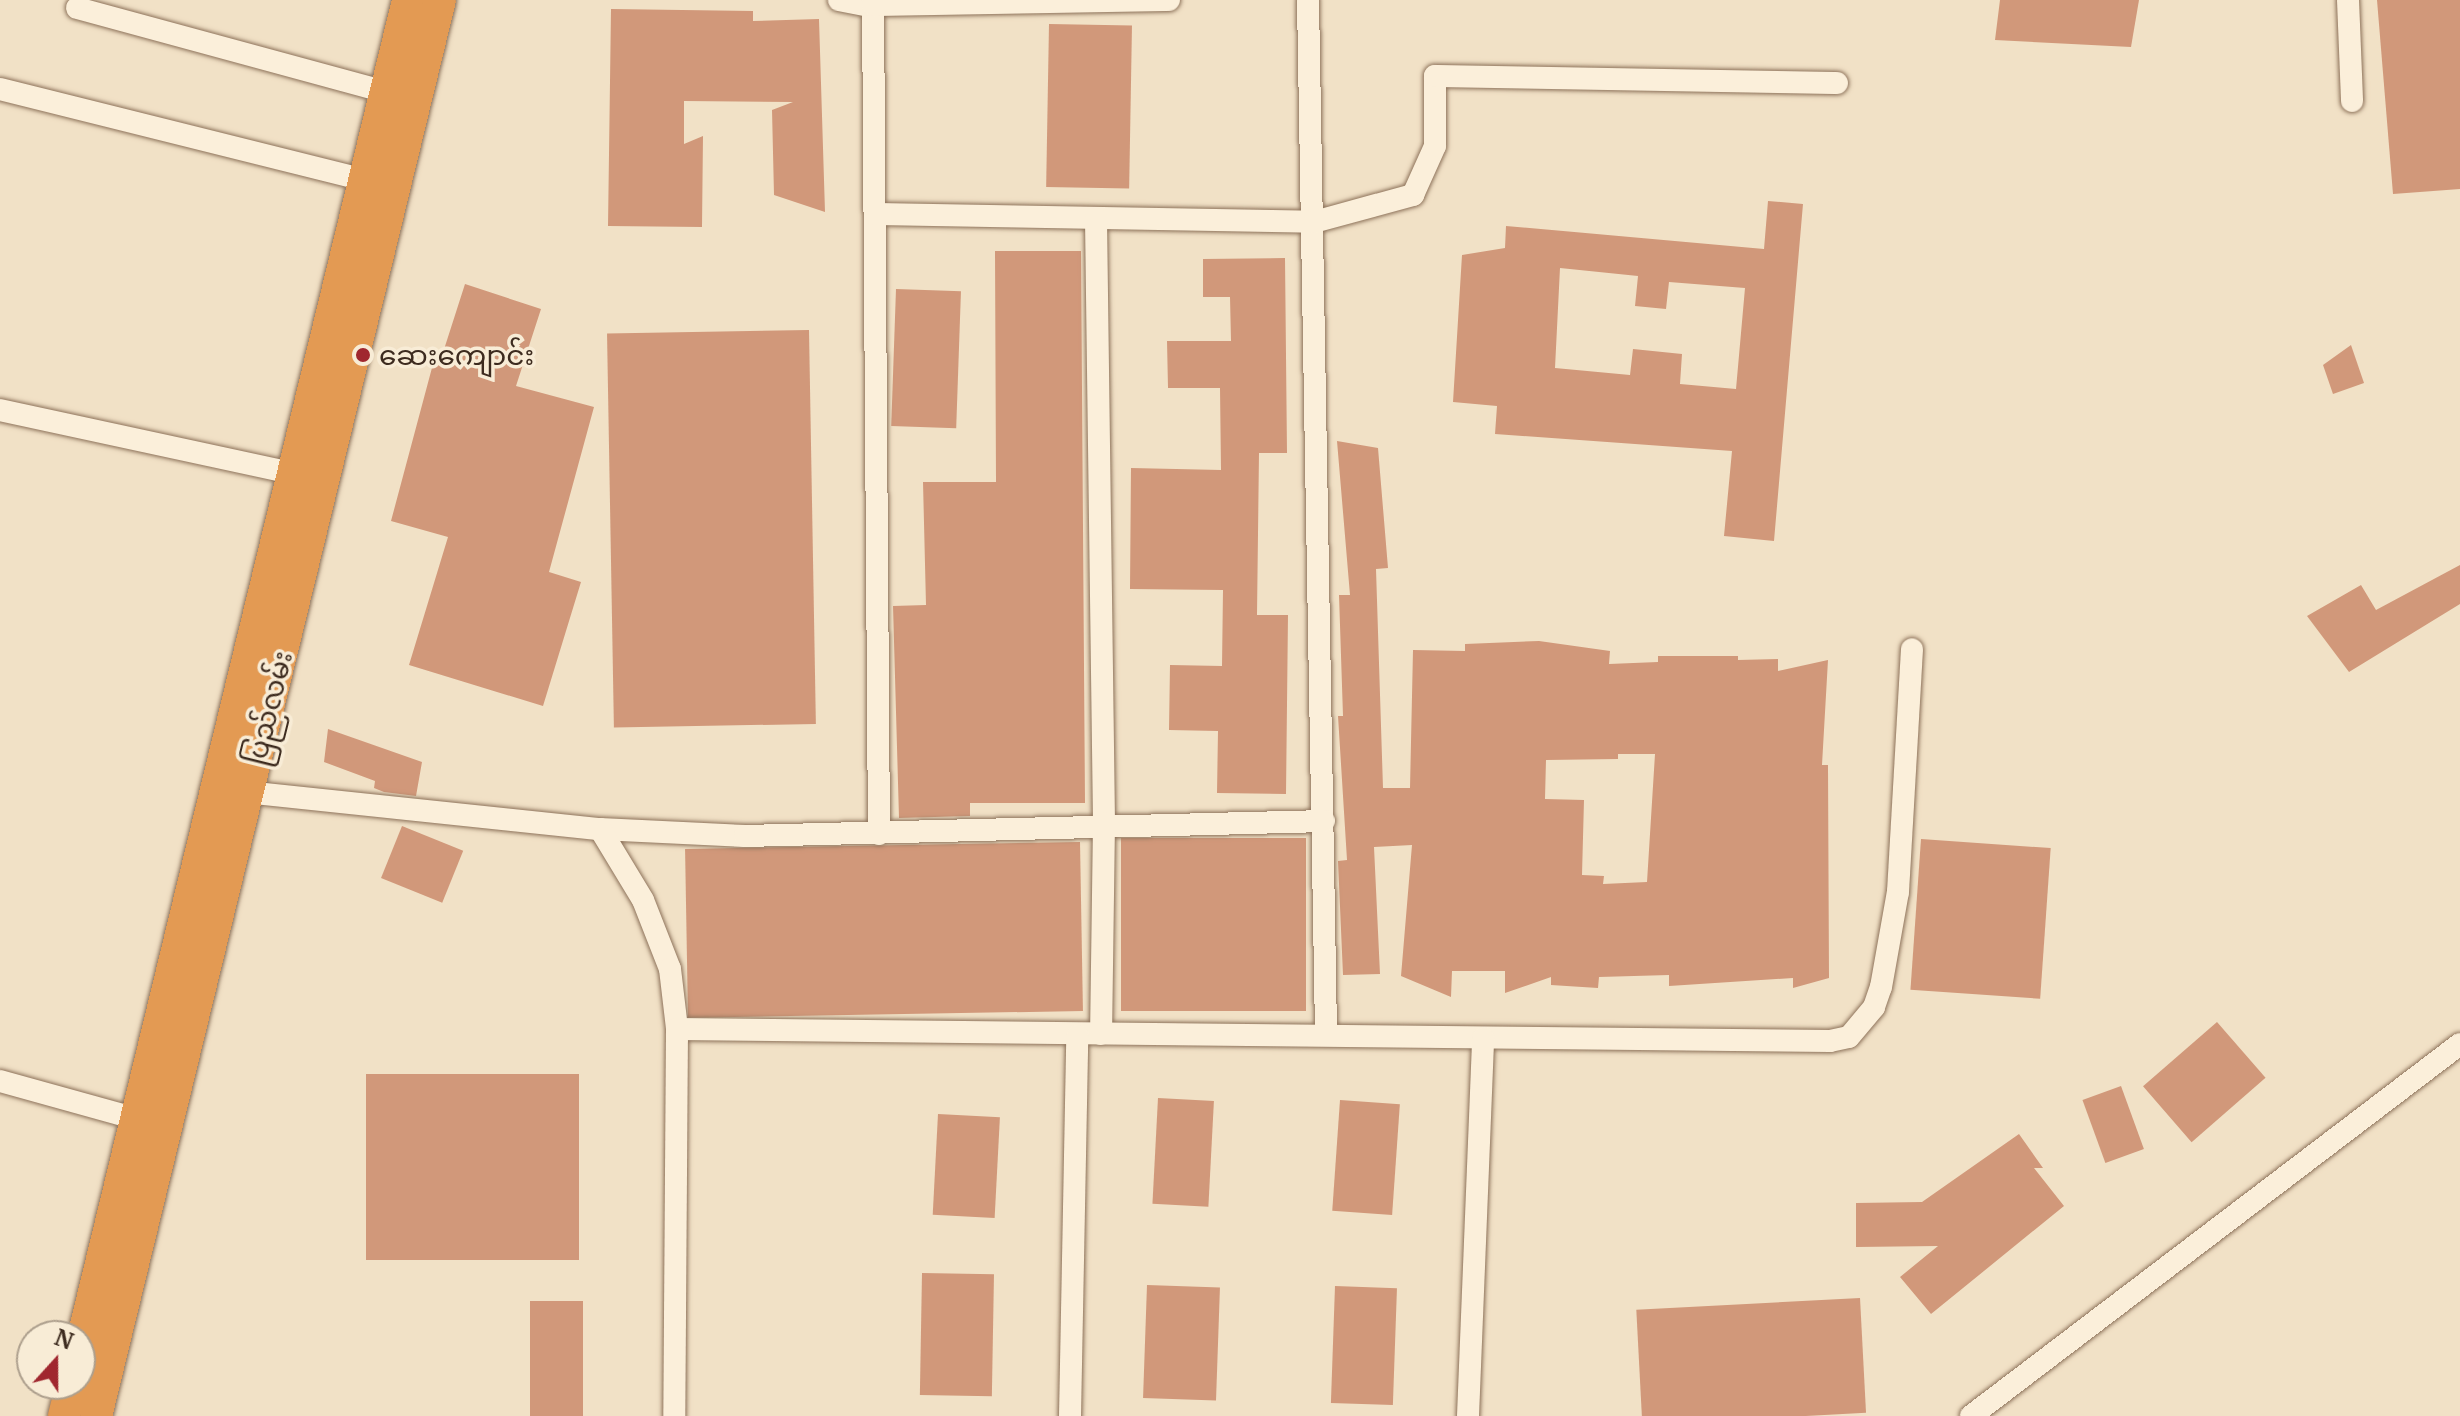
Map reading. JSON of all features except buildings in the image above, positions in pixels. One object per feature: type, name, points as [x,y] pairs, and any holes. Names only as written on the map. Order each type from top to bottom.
[{"type":"highway","name":"ပြည်လမ်း","points":[[96,1416],[233,791],[401,96],[408,0]]},
{"type":"highway","name":"ပြည်လမ်း","points":[[309,476],[365,180],[440,0]]},
{"type":"highway","name":"ပြည်လမ်း","points":[[87,1320],[137,1119],[233,791]]},
{"type":"street","points":[[839,0],[872,4],[1169,0]]},
{"type":"street","points":[[1308,0],[1326,1034]]},
{"type":"street","points":[[2348,0],[2352,101]]},
{"type":"street","points":[[872,4],[877,214],[879,834]]},
{"type":"street","points":[[77,8],[401,96]]},
{"type":"street","points":[[877,214],[1314,222],[1413,195],[1435,146],[1435,76],[1837,83]]},
{"type":"street","points":[[0,89],[365,180]]},
{"type":"street","points":[[1096,219],[1104,823],[1101,1034]]},
{"type":"street","points":[[0,410],[309,476]]},
{"type":"street","points":[[677,1029],[1077,1036],[1326,1034],[1830,1041],[1861,1027],[1881,987],[1898,892],[1912,649]]},
{"type":"street","points":[[233,791],[600,829],[879,834],[1104,823],[1324,821]]},
{"type":"street","points":[[600,829],[643,900],[670,969],[677,1029],[674,1416]]},
{"type":"street","points":[[1070,1416],[1077,1036]]},
{"type":"street","points":[[1468,1416],[1483,1038]]},
{"type":"street","points":[[1971,1416],[2460,1044]]},
{"type":"street","points":[[0,1081],[137,1119]]},
{"type":"place","name":"ဆေးကျောင်း","points":[[363,355]]}]
